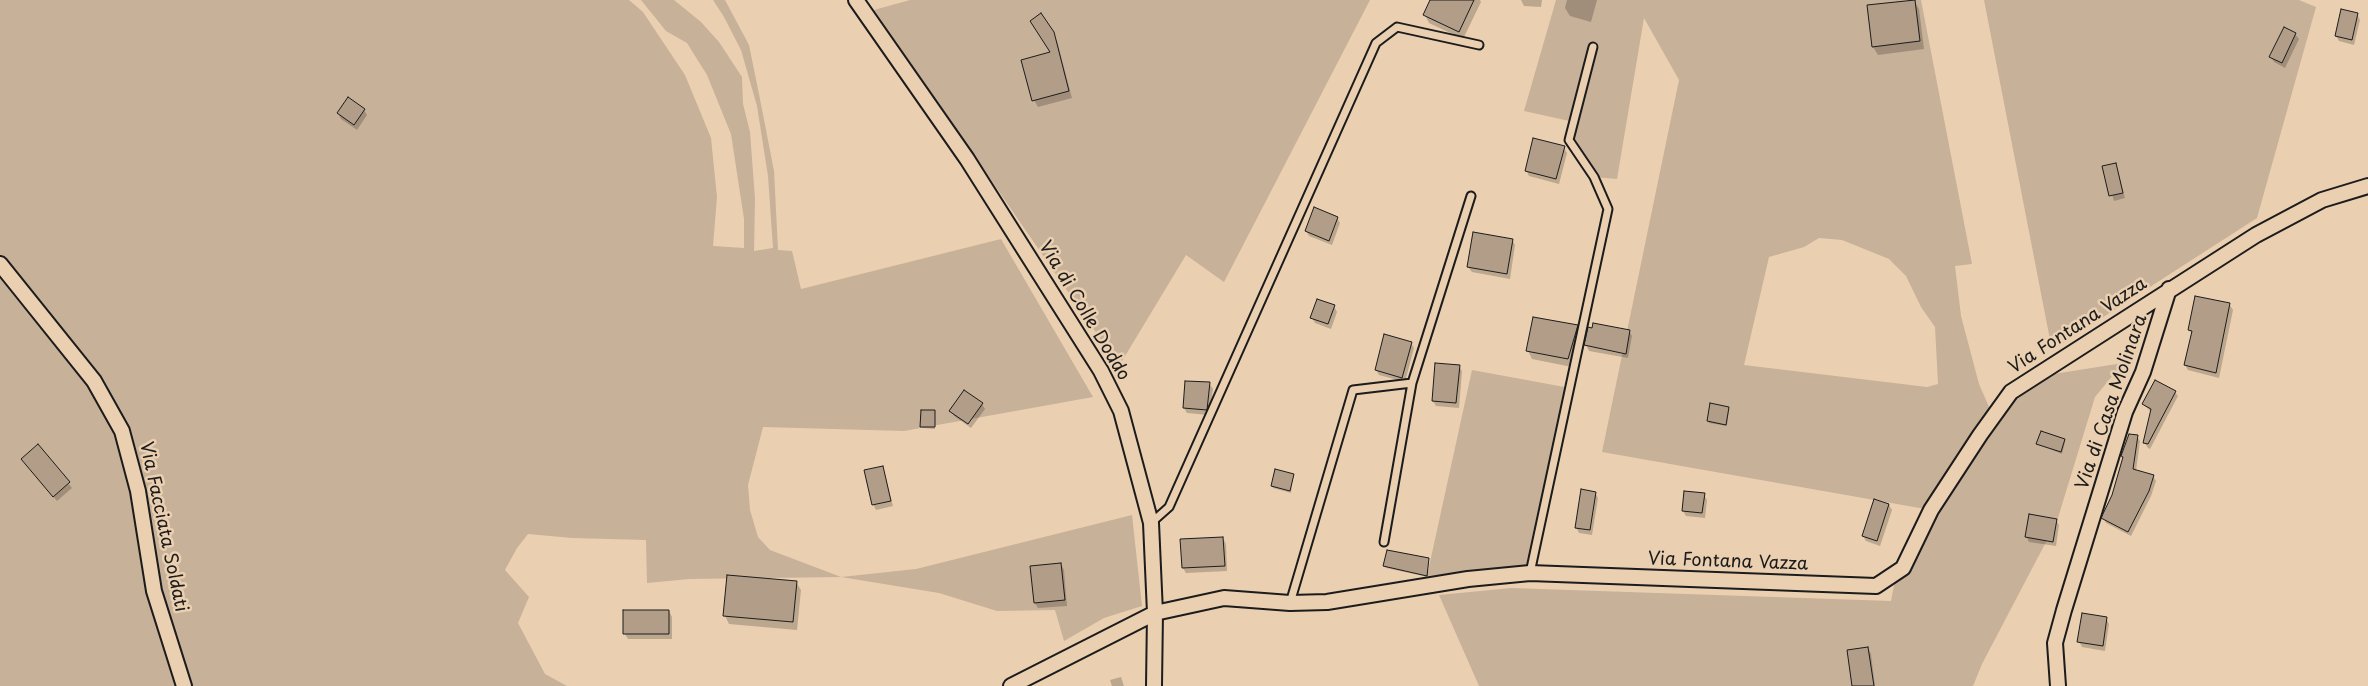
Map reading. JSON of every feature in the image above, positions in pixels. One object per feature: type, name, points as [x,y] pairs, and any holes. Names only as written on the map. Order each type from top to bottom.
[{"type":"street","name":"Via di Colle Doddo","points":[[856,0],[968,159],[1101,371],[1121,411],[1151,523],[1155,614],[1154,686]]},
{"type":"street","points":[[2169,289],[2256,234],[2293,214],[2322,200],[2368,186]]},
{"type":"street","name":"Via Facciata Soldati","points":[[0,264],[94,381],[122,431],[138,491],[154,591],[184,686]]},
{"type":"street","name":"Via Fontana Vazza","points":[[1011,686],[1155,614],[1224,598],[1327,602],[1468,579],[1530,573],[1876,586],[1903,568],[1931,510],[1980,435],[2011,392],[2169,289]]},
{"type":"street","name":"Via di Casa Molinara","points":[[2058,686],[2055,643],[2064,610],[2125,412],[2144,372],[2169,289]]},
{"type":"lane","points":[[1151,523],[1169,507],[1376,43],[1397,26],[1479,45]]},
{"type":"lane","points":[[1530,573],[1608,210],[1594,177],[1569,140],[1593,47]]},
{"type":"lane","points":[[1384,542],[1412,383],[1471,196]]},
{"type":"lane","points":[[1290,602],[1353,390],[1412,383]]},
{"type":"shaded area","points":[[0,0],[629,0],[643,12],[685,75],[711,138],[717,197],[713,246],[744,248],[744,219],[731,134],[707,75],[687,43],[666,31],[641,0],[674,0],[701,22],[719,42],[742,77],[743,104],[750,132],[755,199],[754,251],[773,248],[768,176],[757,106],[741,50],[713,0],[725,0],[749,45],[774,171],[778,250],[792,251],[801,289],[1001,239],[1093,397],[904,431],[763,427],[748,485],[750,510],[758,537],[770,550],[841,577],[689,579],[647,583],[646,540],[572,538],[528,534],[517,548],[505,570],[529,597],[518,623],[545,674],[567,686],[0,686]]},
{"type":"shaded area","points":[[910,0],[1370,0],[1224,282],[1186,255],[1119,366],[874,10]]},
{"type":"shaded area","points":[[1556,0],[1921,0],[1972,264],[1955,266],[1961,316],[1979,384],[1993,416],[2041,376],[2123,363],[2095,397],[2057,521],[1982,664],[1973,686],[1479,686],[1439,595],[1511,588],[1891,601],[1895,580],[1931,510],[1602,452],[1679,80],[1644,18],[1617,179],[1594,177],[1569,140],[1574,122],[1524,111]],"holes":[[[1819,238],[1842,240],[1889,259],[1906,276],[1921,307],[1935,327],[1938,384],[1927,387],[1744,365],[1769,257],[1804,247]]]},
{"type":"shaded area","points":[[1984,0],[2299,0],[2316,7],[2257,218],[2052,350]]},
{"type":"shaded area","points":[[1472,370],[1570,388],[1531,568],[1427,576]]},
{"type":"shaded area","points":[[1132,515],[1142,606],[1104,618],[1064,641],[1055,610],[997,611],[939,593],[841,577],[916,569]]},
{"type":"building","points":[[1430,0],[1474,0],[1459,32],[1423,15]]},
{"type":"building","points":[[1915,0],[1920,41],[1872,47],[1867,5]]},
{"type":"building","points":[[2341,9],[2358,13],[2352,40],[2335,36]]},
{"type":"building","points":[[1041,13],[1054,32],[1069,91],[1032,101],[1021,60],[1050,52],[1030,21]]},
{"type":"building","points":[[2284,27],[2296,33],[2282,63],[2269,57]]},
{"type":"building","points":[[348,97],[365,109],[354,125],[337,113]]},
{"type":"building","points":[[1533,138],[1565,146],[1556,179],[1525,171]]},
{"type":"building","points":[[2116,163],[2123,193],[2109,196],[2102,166]]},
{"type":"building","points":[[1314,207],[1338,217],[1329,241],[1305,231]]},
{"type":"building","points":[[1473,232],[1513,239],[1507,274],[1467,267]]},
{"type":"building","points":[[2195,296],[2230,303],[2216,373],[2184,365],[2192,331],[2188,330]]},
{"type":"building","points":[[1317,299],[1335,305],[1328,324],[1310,318]]},
{"type":"building","points":[[1533,317],[1578,325],[1568,359],[1526,351]]},
{"type":"building","points":[[1593,323],[1630,330],[1626,354],[1584,345],[1588,327],[1592,328]]},
{"type":"building","points":[[1384,334],[1412,342],[1402,378],[1375,370]]},
{"type":"building","points":[[1435,363],[1460,365],[1456,403],[1432,401]]},
{"type":"building","points":[[2155,380],[2176,391],[2148,444],[2143,443],[2151,409],[2142,404]]},
{"type":"building","points":[[1185,381],[1210,382],[1207,410],[1183,408]]},
{"type":"building","points":[[964,390],[983,403],[968,424],[949,411]]},
{"type":"building","points":[[1710,403],[1729,407],[1726,425],[1707,421]]},
{"type":"building","points":[[921,410],[935,410],[935,427],[920,427]]},
{"type":"building","points":[[2041,431],[2065,439],[2061,452],[2036,444]]},
{"type":"building","points":[[2129,434],[2138,435],[2133,469],[2154,475],[2149,491],[2128,532],[2101,518],[2112,495],[2123,457],[2121,456]]},
{"type":"building","points":[[38,444],[70,482],[53,497],[21,459]]},
{"type":"building","points":[[883,466],[891,501],[872,505],[864,470]]},
{"type":"building","points":[[1275,469],[1294,474],[1290,491],[1271,486]]},
{"type":"building","points":[[1581,489],[1596,492],[1590,530],[1575,528]]},
{"type":"building","points":[[1684,491],[1705,493],[1702,513],[1682,511]]},
{"type":"building","points":[[1874,499],[1889,504],[1877,541],[1862,536]]},
{"type":"building","points":[[2029,514],[2057,519],[2053,542],[2025,537]]},
{"type":"building","points":[[1223,537],[1225,566],[1182,568],[1180,539]]},
{"type":"building","points":[[1387,550],[1429,558],[1427,576],[1383,566]]},
{"type":"building","points":[[1061,563],[1065,600],[1034,603],[1030,566]]},
{"type":"building","points":[[727,575],[797,581],[793,622],[723,616]]},
{"type":"building","points":[[623,610],[669,610],[669,634],[623,634]]},
{"type":"building","points":[[2082,613],[2107,617],[2103,646],[2077,642]]},
{"type":"building","points":[[1868,647],[1874,686],[1852,686],[1847,650]]}]
